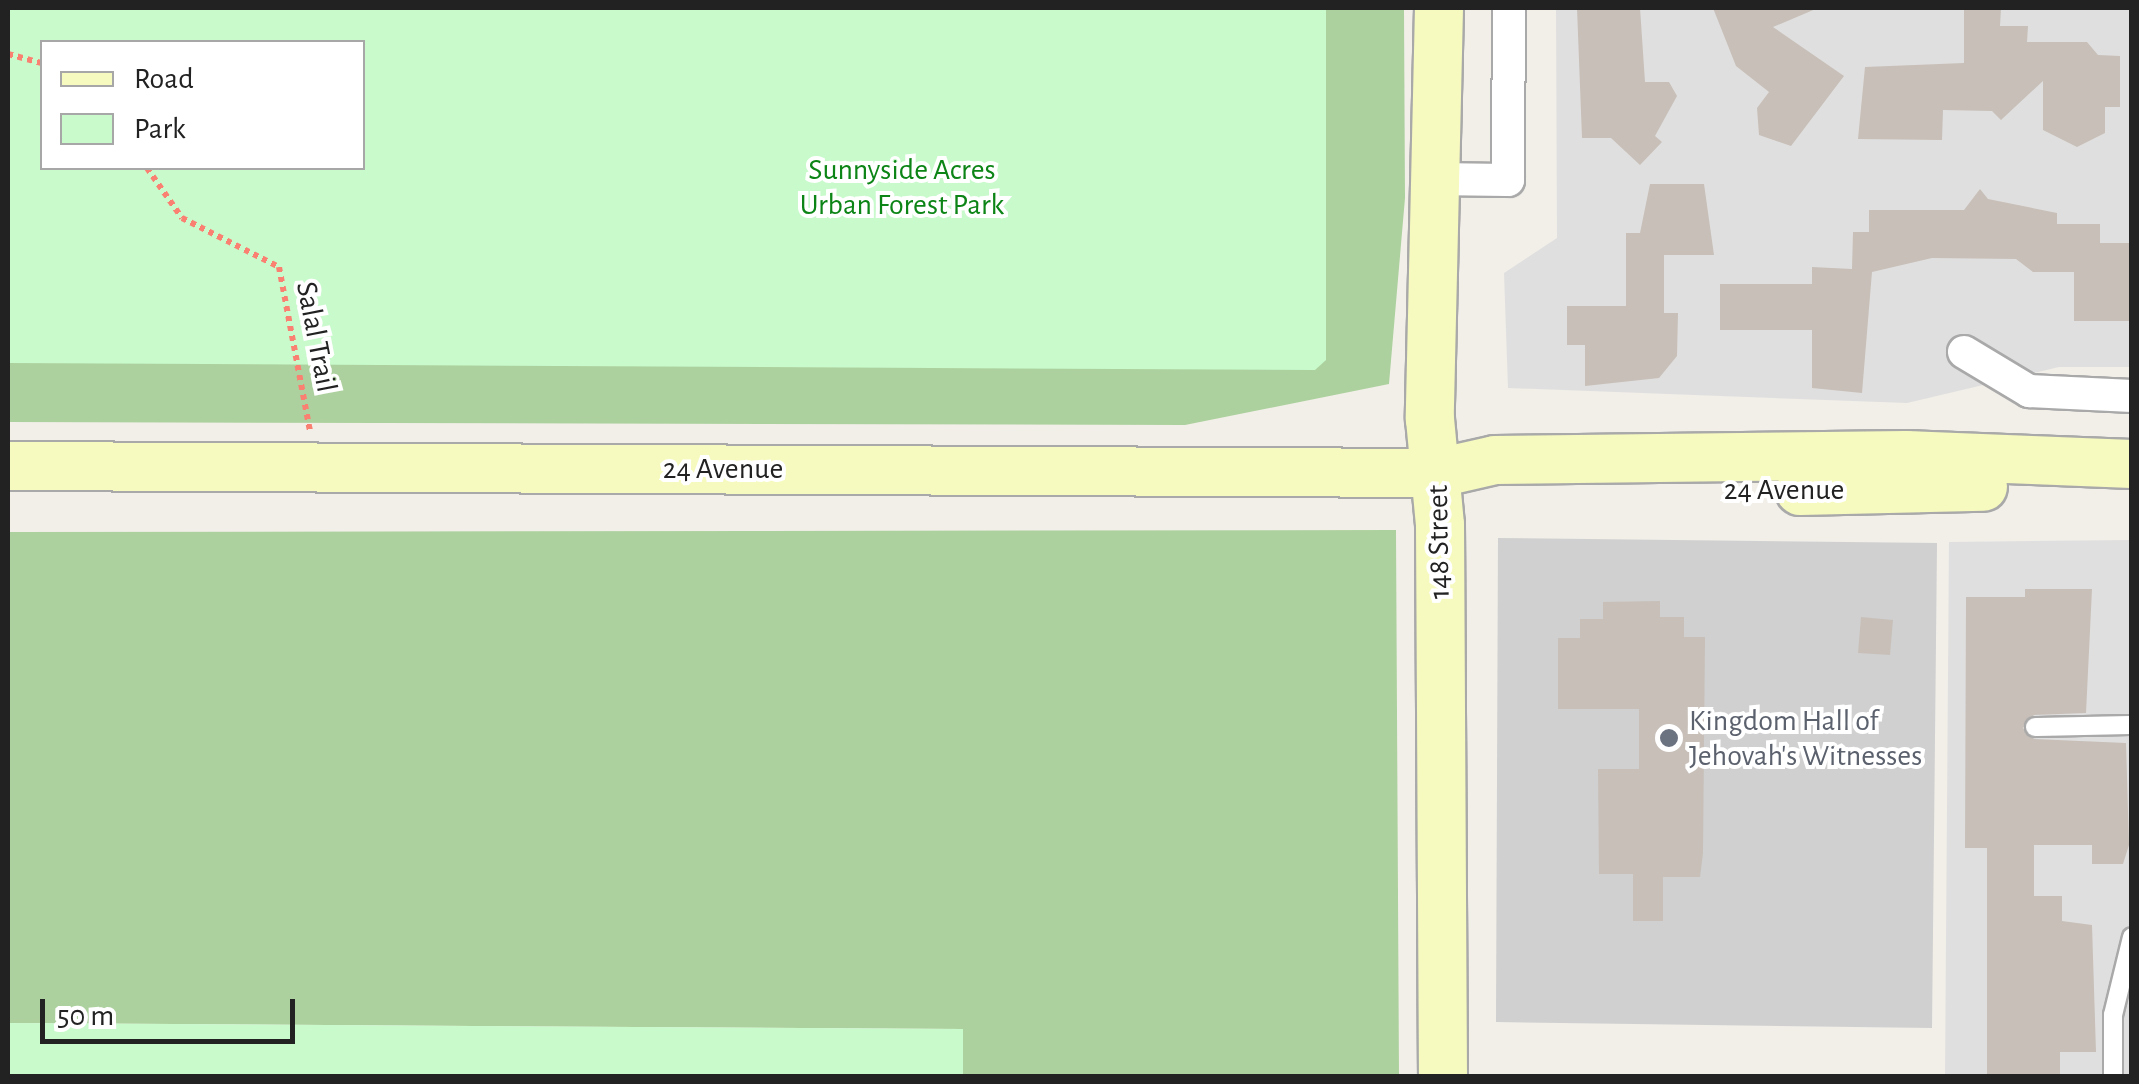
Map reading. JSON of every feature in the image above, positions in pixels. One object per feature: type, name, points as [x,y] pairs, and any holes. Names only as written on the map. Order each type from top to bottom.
[{"type":"main road","name":"148 Street","points":[[1439,8],[1434,178],[1444,1076]]},
{"type":"main road","name":"24 Avenue","points":[[8,466],[1438,473],[1496,460],[1906,454],[2132,464]]},
{"type":"main road","name":"24 Avenue","points":[[1438,473],[1494,488],[2132,482]]},
{"type":"street","points":[[1434,178],[1508,180],[1509,8]]},
{"type":"street","points":[[1964,352],[2029,391],[2132,396]]},
{"type":"lane","points":[[2035,727],[2132,725]]},
{"type":"lane","points":[[2113,1076],[2114,1015],[2132,937]]},
{"type":"path","points":[[8,54],[40,62]]},
{"type":"path","name":"Salal Trail","points":[[148,170],[182,218],[279,267],[312,467]]},
{"type":"shaded area","points":[[1556,8],[2131,8],[2131,367],[2059,367],[1907,403],[1508,388],[1504,273],[1557,238]]},
{"type":"shaded area","points":[[1498,538],[1937,543],[1932,1028],[1496,1022]]},
{"type":"shaded area","points":[[2131,540],[2131,1076],[1945,1076],[1949,542]]},
{"type":"shaded area","points":[[562,1074],[562,1076],[15,1076]]},
{"type":"green space","name":"Sunnyside Acres Urban Forest Park","points":[[8,8],[1404,8],[1405,198],[1389,384],[1185,425],[8,422]]},
{"type":"green space","name":"Sunnyside Acres Urban Forest Park","points":[[8,8],[1326,8],[1326,360],[1315,370],[8,363]]},
{"type":"green space","points":[[1396,530],[1399,1076],[963,1076],[962,1029],[8,1023],[8,532]]},
{"type":"green space","points":[[8,1023],[963,1029],[963,1076],[8,1076]]},
{"type":"building","points":[[1577,8],[1640,8],[1645,82],[1669,82],[1677,96],[1655,136],[1662,142],[1640,165],[1611,138],[1582,138]]},
{"type":"building","points":[[1713,8],[1818,8],[1773,27],[1844,76],[1791,146],[1759,135],[1757,108],[1769,92],[1736,66]]},
{"type":"building","points":[[1964,8],[2001,8],[2000,26],[2028,26],[2027,42],[2087,42],[2098,55],[2120,56],[2120,107],[2105,107],[2105,133],[2077,147],[2043,130],[2043,81],[2001,120],[1992,111],[1943,110],[1942,140],[1858,139],[1865,67],[1964,63]]},
{"type":"building","points":[[1650,184],[1704,184],[1714,255],[1664,255],[1664,313],[1678,313],[1677,356],[1659,378],[1585,386],[1585,345],[1567,345],[1567,306],[1626,306],[1626,233],[1640,233]]},
{"type":"building","points":[[1980,189],[1988,199],[2057,213],[2057,224],[2100,224],[2100,243],[2132,243],[2132,321],[2074,321],[2074,272],[2033,272],[2016,259],[1932,258],[1872,272],[1862,393],[1812,388],[1812,330],[1720,330],[1720,284],[1812,284],[1812,267],[1852,269],[1853,232],[1869,232],[1869,210],[1964,210]]},
{"type":"building","points":[[2025,589],[2092,589],[2086,713],[2034,715],[2023,728],[2034,739],[2126,743],[2129,845],[2123,864],[2092,864],[2092,845],[2034,845],[2034,896],[2062,896],[2062,921],[2092,925],[2096,1052],[2060,1052],[2060,1076],[1987,1076],[1987,848],[1965,848],[1966,597],[2025,597]]},
{"type":"building","name":"Kingdom Hall of Jehovah's Witnesses","points":[[1660,601],[1660,617],[1684,617],[1684,637],[1705,637],[1703,853],[1700,877],[1663,877],[1663,921],[1633,921],[1633,874],[1599,874],[1598,769],[1639,769],[1639,709],[1558,709],[1558,638],[1580,638],[1580,619],[1603,619],[1603,602]]},
{"type":"building","points":[[1861,617],[1893,620],[1890,655],[1858,653]]},
{"type":"place","name":"Kingdom Hall of Jehovah's Witnesses","points":[[1669,738]]}]
